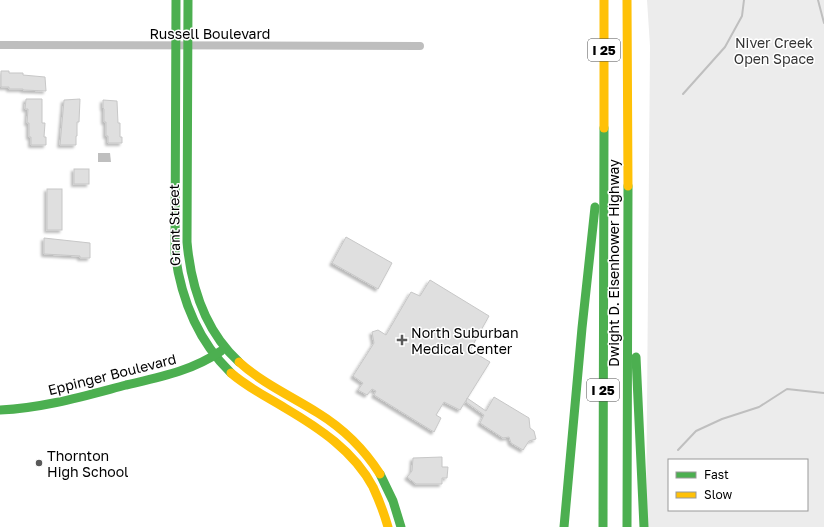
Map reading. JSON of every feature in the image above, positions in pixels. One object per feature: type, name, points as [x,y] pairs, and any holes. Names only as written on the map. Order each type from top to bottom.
[{"type":"main road","name":"Grant Street","points":[[176,0],[175,253],[179,284],[192,320],[202,338],[233,374],[245,384],[319,429],[347,451],[370,482],[382,506],[388,527]]},
{"type":"main road","name":"Grant Street","points":[[188,0],[188,268],[195,296],[203,316],[225,348],[243,366],[263,381],[334,423],[359,445],[375,465],[385,482],[396,508],[401,527]]},
{"type":"main road","name":"Dwight D. Eisenhower Highway","points":[[603,527],[604,0]]},
{"type":"main road","points":[[619,527],[620,0]]},
{"type":"main road","name":"Dwight D. Eisenhower Highway","points":[[627,0],[629,258],[626,376],[627,527]]},
{"type":"main road","points":[[564,527],[604,101]]},
{"type":"main road","points":[[603,252],[608,285],[610,328],[612,527]]},
{"type":"main road","points":[[629,258],[634,278],[638,410],[644,527]]},
{"type":"main road","name":"Eppinger Boulevard","points":[[0,410],[57,404],[180,372],[202,364],[216,356],[225,348]]},
{"type":"street","name":"Russell Boulevard","points":[[0,46],[420,46]]},
{"type":"green space","name":"Niver Creek Open Space","points":[[647,0],[824,0],[824,527],[646,527],[650,46]]},
{"type":"shaded area","points":[[98,153],[110,153],[111,162],[98,162]]},
{"type":"building","points":[[1,71],[45,77],[46,91],[9,89],[9,87],[1,87]]},
{"type":"building","points":[[26,99],[42,99],[42,123],[45,123],[44,137],[46,137],[46,145],[31,145],[31,137],[29,137],[29,123],[27,123],[28,109],[25,109]]},
{"type":"building","points":[[80,99],[76,145],[60,145],[64,100]]},
{"type":"building","points":[[103,100],[117,101],[118,123],[120,123],[120,137],[122,137],[122,143],[108,143],[108,136],[106,136],[106,122],[104,122]]},
{"type":"building","points":[[74,169],[89,169],[89,184],[74,184]]},
{"type":"building","points":[[47,189],[62,189],[62,230],[47,230]]},
{"type":"building","points":[[346,237],[392,263],[378,289],[332,263]]},
{"type":"building","points":[[44,238],[90,243],[90,258],[44,254]]},
{"type":"building","points":[[430,280],[489,316],[470,350],[490,362],[460,410],[444,402],[436,415],[441,418],[434,432],[374,395],[376,391],[372,389],[367,395],[358,390],[363,383],[353,376],[374,343],[372,332],[378,330],[386,335],[411,292],[420,296]]},
{"type":"building","points":[[494,397],[529,418],[530,428],[534,431],[536,439],[529,441],[523,450],[511,443],[509,437],[503,438],[480,423],[484,415],[466,402],[467,398],[486,411]]},
{"type":"building","points":[[442,457],[442,467],[448,467],[447,478],[442,478],[442,484],[416,484],[407,477],[412,471],[413,458]]},
{"type":"waterway","points":[[683,94],[725,47],[742,16],[744,0]]},
{"type":"waterway","points":[[818,0],[824,23]]},
{"type":"waterway","points":[[678,450],[696,431],[722,419],[759,407],[787,389],[824,393]]},
{"type":"traffic: fast","points":[[176,0],[175,253],[182,287],[192,318],[209,347],[231,373]]},
{"type":"traffic: fast","points":[[188,0],[187,242],[189,259],[196,291],[208,322],[227,350],[239,362]]},
{"type":"traffic: fast","points":[[603,527],[604,128]]},
{"type":"traffic: fast","points":[[627,527],[628,186]]},
{"type":"traffic: fast","points":[[564,527],[582,328],[595,207]]},
{"type":"traffic: fast","points":[[0,410],[32,407],[64,401],[163,376],[199,364],[221,351]]},
{"type":"traffic: fast","points":[[636,357],[644,527]]},
{"type":"traffic: fast","points":[[380,474],[393,501],[401,527]]},
{"type":"traffic: slow","points":[[604,0],[604,128]]},
{"type":"traffic: slow","points":[[627,0],[628,186]]},
{"type":"traffic: slow","points":[[239,362],[267,383],[318,413],[345,433],[367,456],[380,474]]},
{"type":"traffic: slow","points":[[231,373],[250,387],[323,432],[346,451],[356,462],[373,487],[388,527]]},
{"type":"place","name":"North Suburban Medical Center","points":[[402,340]]},
{"type":"place","name":"Thornton High School","points":[[39,463]]}]
